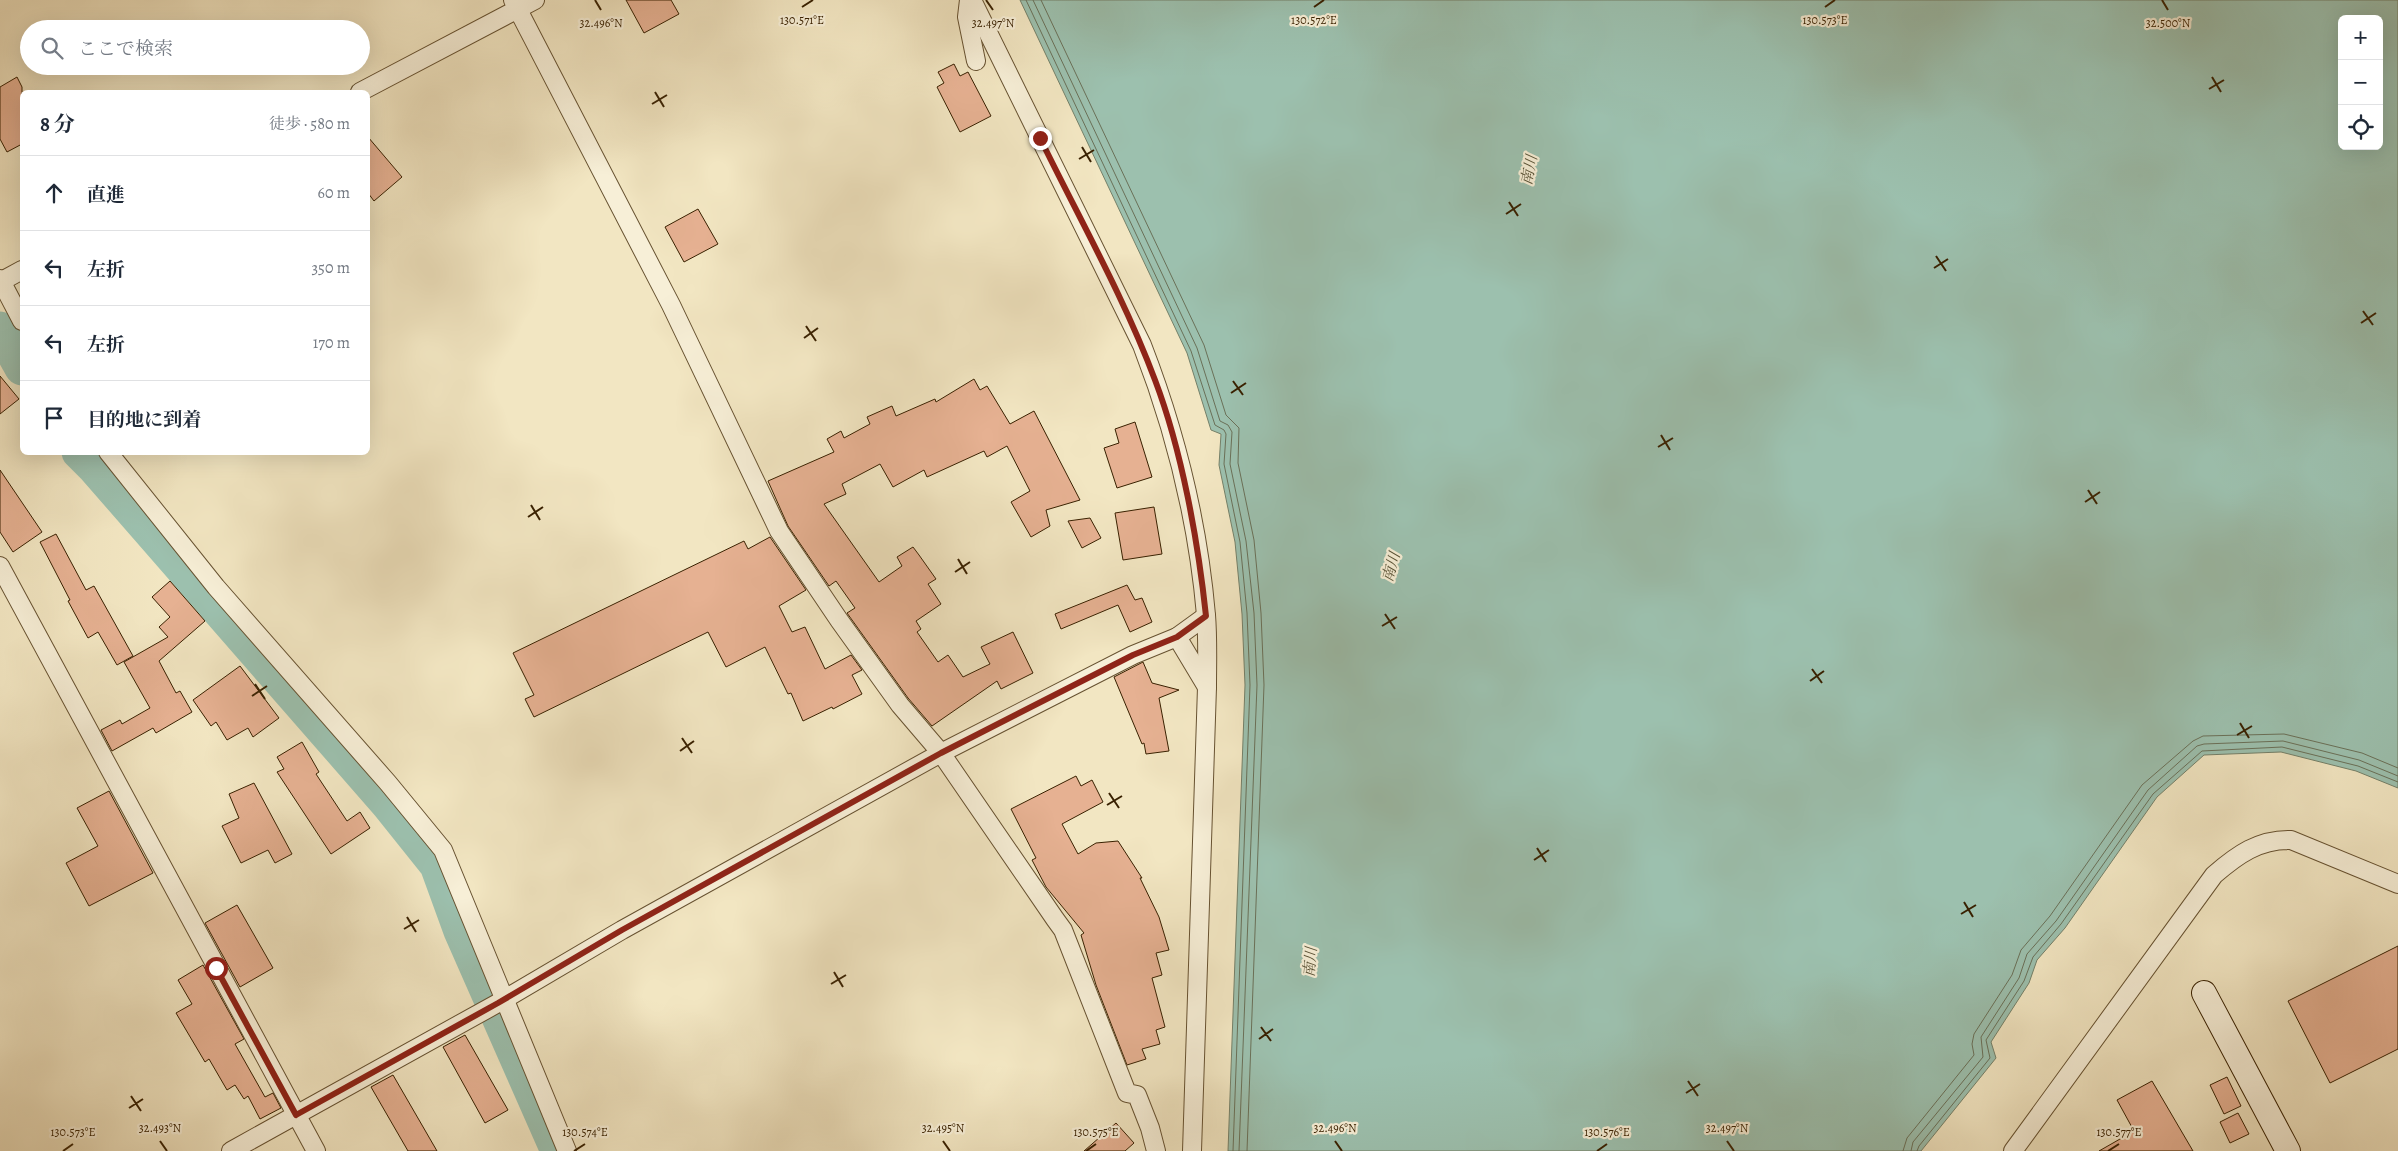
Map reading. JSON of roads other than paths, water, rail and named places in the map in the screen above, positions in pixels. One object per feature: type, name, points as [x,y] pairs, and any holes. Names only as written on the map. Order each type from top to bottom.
[{"type":"street","points":[[364,90],[515,5],[535,0]]},
{"type":"street","points":[[970,0],[967,17],[976,61]]},
{"type":"street","points":[[970,0],[1142,345],[1156,382],[1170,429],[1191,515],[1206,616],[1207,687],[1192,1151]]},
{"type":"street","points":[[515,5],[666,297],[779,531],[900,705],[941,753],[1063,930],[1127,1093],[1137,1095],[1150,1128],[1156,1151]]},
{"type":"street","points":[[20,271],[0,281],[20,318]]},
{"type":"street","points":[[110,455],[216,587],[388,783],[443,850],[496,1003],[567,1151]]},
{"type":"street","points":[[0,566],[316,1151]]},
{"type":"street","points":[[232,1151],[622,930],[941,753],[1133,655],[1177,637],[1206,616]]},
{"type":"street","points":[[1177,637],[1207,687]]},
{"type":"street","points":[[2013,1151],[2214,875],[2237,854],[2275,839],[2291,840],[2398,884]]},
{"type":"street","points":[[2204,993],[2288,1151]]},
{"type":"water","name":"南川","points":[[1020,0],[2398,0],[2398,788],[2356,771],[2281,752],[2204,755],[2157,797],[2065,928],[2037,960],[2029,983],[1991,1042],[1996,1058],[1921,1151],[1228,1151],[1245,685],[1242,614],[1235,542],[1219,465],[1221,434],[1211,430],[1187,353]]},
{"type":"waterway","points":[[0,329],[20,364]]},
{"type":"waterway","points":[[82,455],[389,805],[437,865],[461,931],[558,1151]]}]
